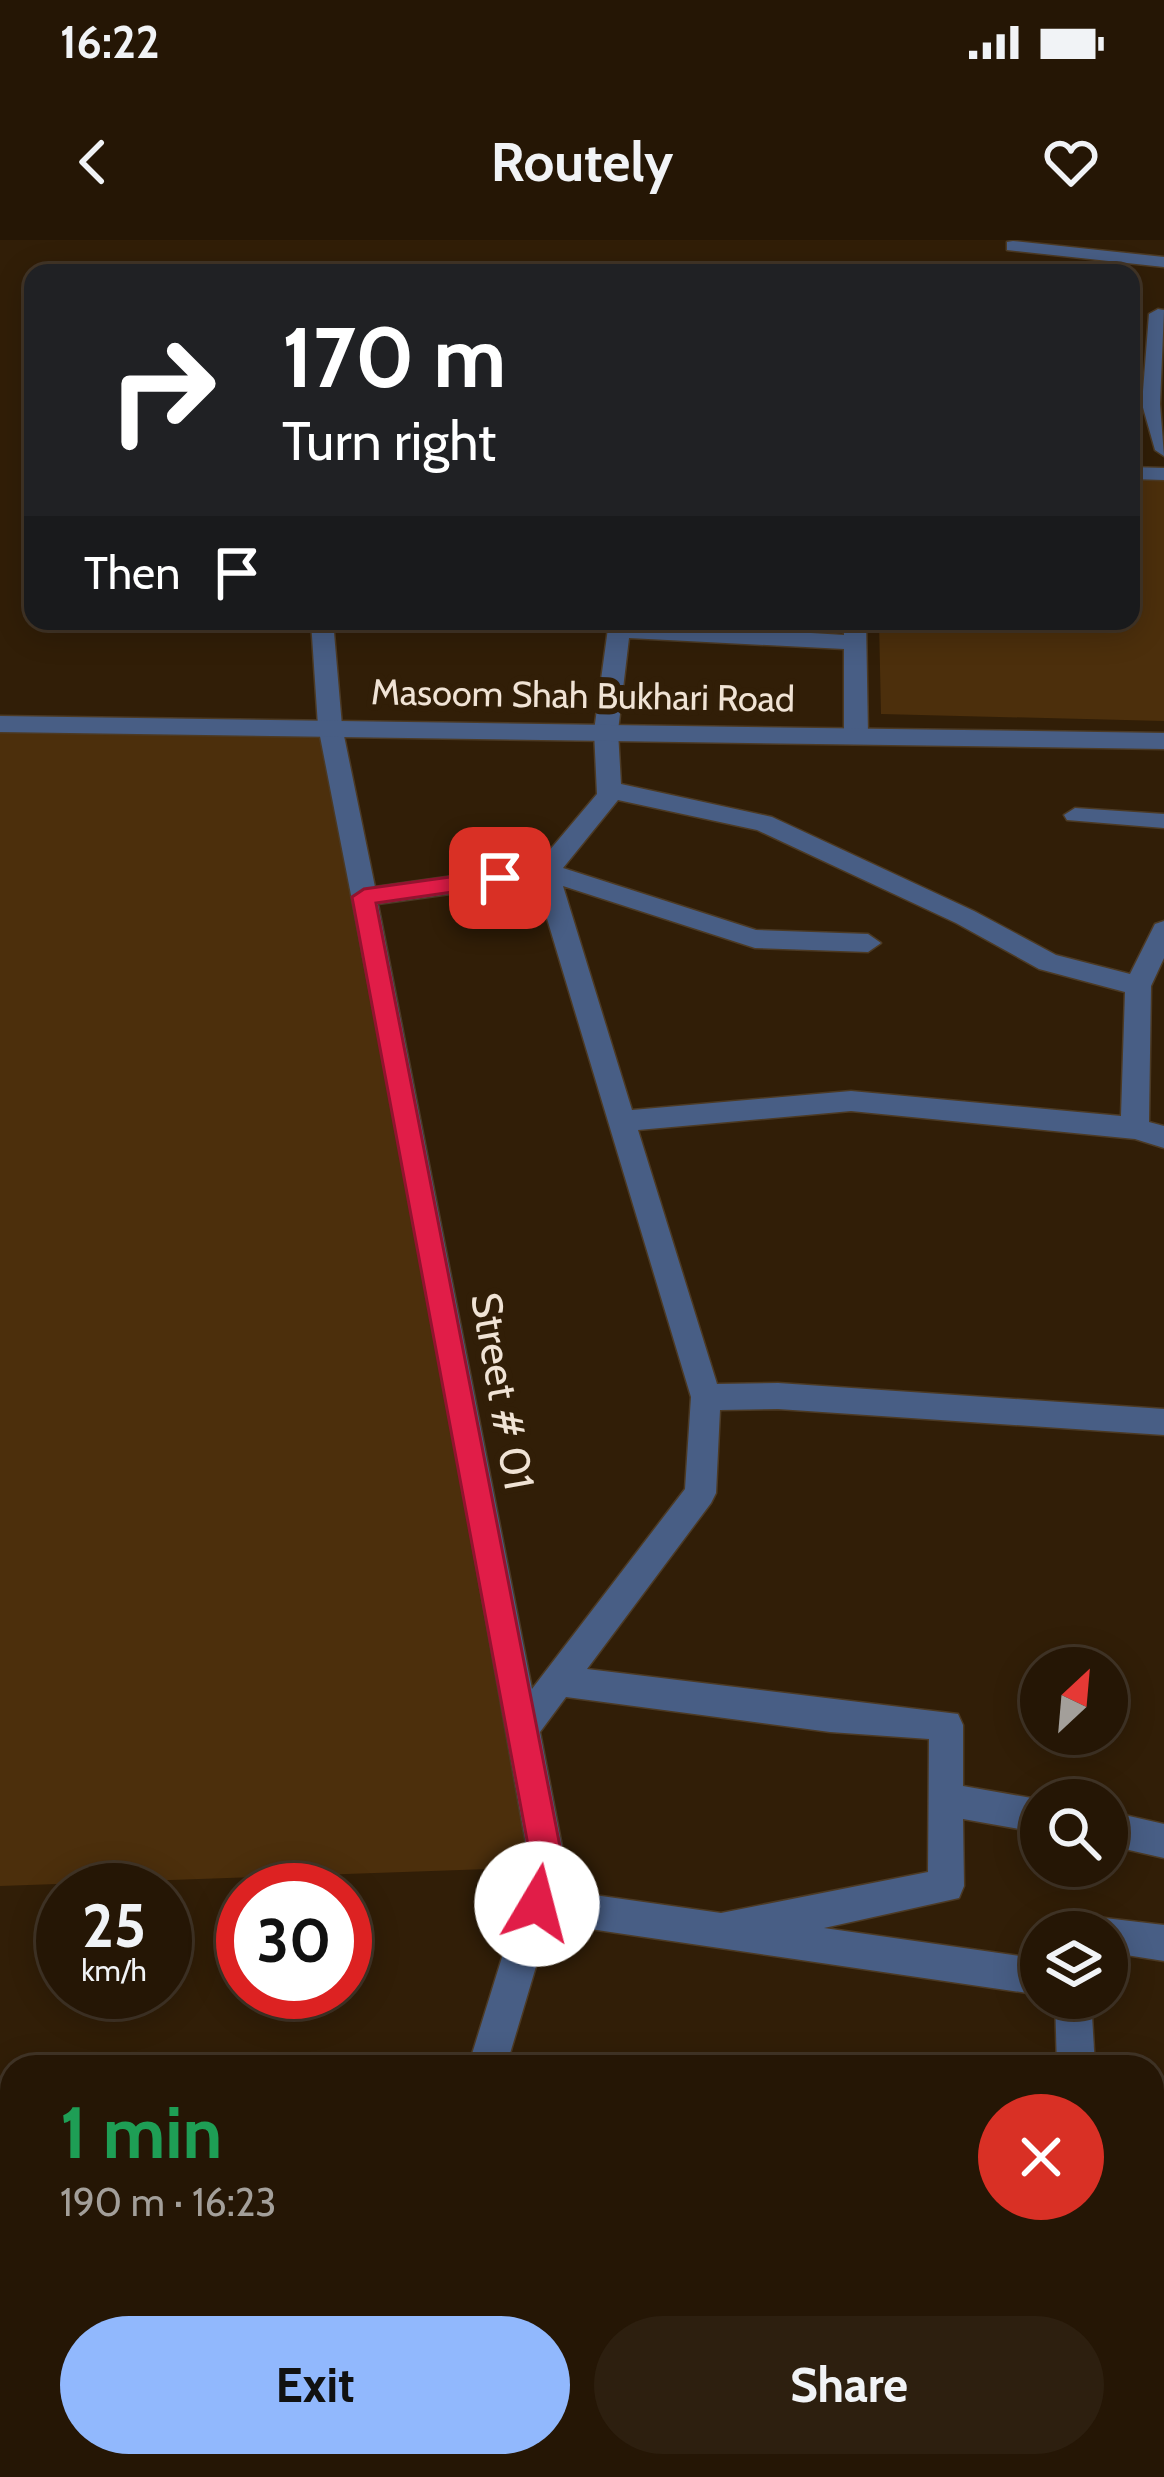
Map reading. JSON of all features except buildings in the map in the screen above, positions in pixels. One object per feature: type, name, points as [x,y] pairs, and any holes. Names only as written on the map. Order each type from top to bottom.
[{"type":"street","name":"Street # 01","points":[[323,630],[329,727],[548,1867],[491,2055]]},
{"type":"street","points":[[546,872],[609,790],[606,731],[619,630]]},
{"type":"street","points":[[777,630],[855,632],[856,735]]},
{"type":"street","name":"Masoom Shah Bukhari Road","points":[[0,724],[1164,741]]},
{"type":"street","points":[[609,790],[764,823],[965,917],[1048,962],[1138,986]]},
{"type":"street","points":[[364,897],[546,872],[755,939],[868,944]]},
{"type":"street","points":[[523,1728],[700,1493],[706,1397],[546,872]]},
{"type":"street","points":[[1135,1129],[1138,986],[1164,930]]},
{"type":"street","points":[[622,1121],[851,1101],[1135,1129],[1164,1137]]},
{"type":"street","points":[[706,1397],[778,1396],[1164,1422]]},
{"type":"street","points":[[559,1681],[830,1716],[946,1725],[946,1886],[720,1931]]},
{"type":"street","points":[[946,1799],[1020,1812]]},
{"type":"street","points":[[1128,1832],[1164,1840]]},
{"type":"street","points":[[537,1904],[1020,1974]]},
{"type":"street","points":[[1128,1937],[1164,1943]]},
{"type":"street","points":[[1074,2019],[1075,2055]]},
{"type":"lane","points":[[1028,264],[1021,247],[1164,262]]},
{"type":"lane","points":[[1155,314],[1160,354],[1151,404],[1164,450]]},
{"type":"lane","points":[[1075,815],[1164,820]]},
{"type":"shaded area","points":[[1140,477],[1164,477],[1164,721],[881,714],[879,630],[1140,630]]},
{"type":"shaded area","points":[[0,723],[330,726],[548,1867],[372,1873],[372,1863],[216,1863],[216,1879],[192,1879],[192,1863],[36,1863],[36,1885],[0,1886]]},
{"type":"route","points":[[500,878],[364,897],[548,1867],[537,1904]]}]
